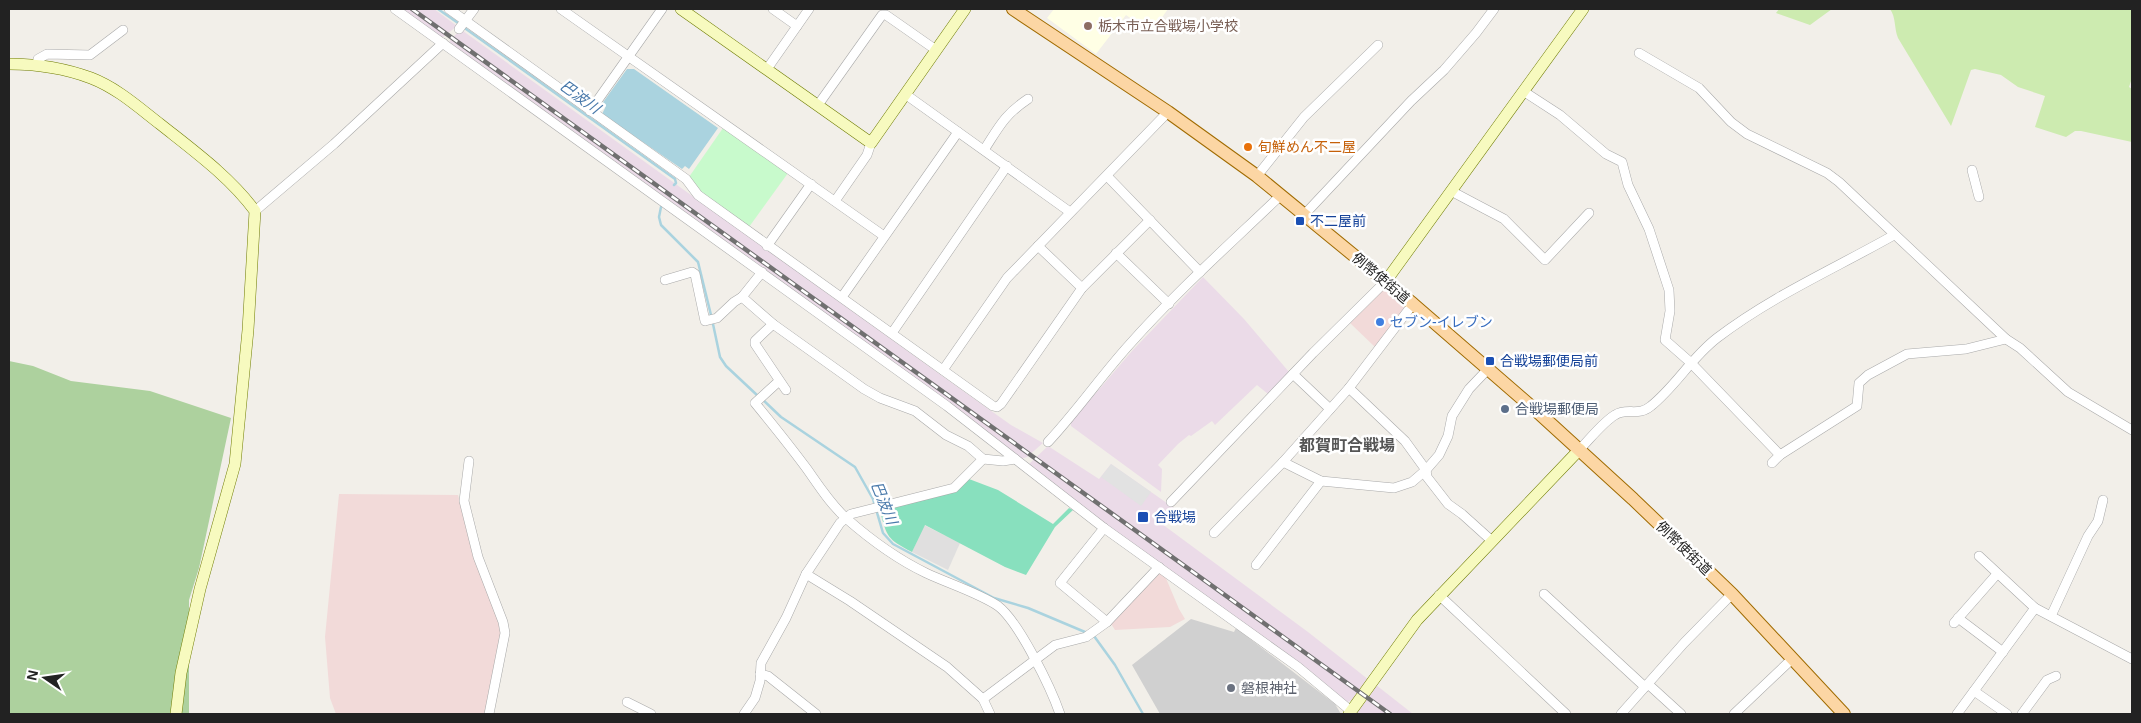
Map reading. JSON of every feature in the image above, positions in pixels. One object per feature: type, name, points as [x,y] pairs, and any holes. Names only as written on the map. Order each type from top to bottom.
[{"type":"main road","name":"例幣使街道","points":[[1013,9],[1168,112],[1257,176],[1386,281],[1580,449],[1732,594],[1844,714]]},
{"type":"street","points":[[395,9],[762,272],[1015,459],[1104,528],[1298,668],[1350,713],[1401,640],[1439,595],[1615,415],[1624,412],[1640,412],[1650,407],[1667,391],[1690,362],[1716,338],[1777,297],[1894,236]]},
{"type":"street","points":[[449,9],[686,179],[698,196],[990,404],[999,406],[1082,288],[1150,220]]},
{"type":"street","points":[[459,29],[474,9]]},
{"type":"street","points":[[561,9],[884,236]]},
{"type":"street","points":[[590,111],[662,9]]},
{"type":"street","points":[[681,9],[872,143]]},
{"type":"street","points":[[773,9],[797,26]]},
{"type":"street","points":[[767,69],[809,9]]},
{"type":"street","points":[[835,201],[905,94],[965,9]]},
{"type":"street","points":[[1304,215],[1411,100],[1444,70],[1494,9]]},
{"type":"street","points":[[1171,502],[1293,374],[1386,281],[1582,9]]},
{"type":"street","points":[[818,104],[882,15],[886,15],[936,50]]},
{"type":"street","points":[[37,65],[41,56],[47,54],[90,55],[123,30]]},
{"type":"street","points":[[256,211],[334,144],[443,43]]},
{"type":"street","points":[[1257,176],[1304,117],[1378,45]]},
{"type":"street","points":[[1639,53],[1699,88],[1731,122],[1747,134],[1827,173],[1839,182],[1894,236],[2006,339],[2020,348],[2068,392],[2132,430]]},
{"type":"street","points":[[9,64],[55,68],[92,79],[120,93],[184,143],[234,186],[256,211],[248,330],[235,464],[200,589],[181,673],[176,714]]},
{"type":"street","points":[[1523,91],[1560,115],[1606,154],[1622,162],[1628,184],[1649,229],[1669,290],[1670,311],[1665,340],[1690,362],[1780,455]]},
{"type":"street","points":[[905,94],[1070,212]]},
{"type":"street","points":[[984,150],[1012,110],[1028,100]]},
{"type":"street","points":[[943,370],[1007,278],[1168,112]]},
{"type":"street","points":[[842,297],[958,132]]},
{"type":"street","points":[[892,333],[1007,166]]},
{"type":"street","points":[[1972,170],[1979,197]]},
{"type":"street","points":[[1107,176],[1200,272]]},
{"type":"street","points":[[767,246],[811,184]]},
{"type":"street","points":[[1451,192],[1498,214],[1545,260],[1589,213]]},
{"type":"street","points":[[1048,442],[1129,345],[1200,272],[1281,195]]},
{"type":"street","points":[[1038,246],[1082,288]]},
{"type":"street","points":[[1116,253],[1169,304]]},
{"type":"street","points":[[665,280],[692,272],[695,274],[705,320],[717,318],[742,298],[762,272]]},
{"type":"street","points":[[742,298],[773,324],[864,390],[915,411],[946,435],[968,446],[982,459],[1003,461],[1015,459]]},
{"type":"street","points":[[1214,534],[1283,462],[1349,388],[1413,304]]},
{"type":"street","points":[[773,324],[755,344],[778,382],[786,390]]},
{"type":"street","points":[[1772,463],[1780,455],[1857,406],[1859,383],[1868,375],[1902,355],[1966,349],[2006,339]]},
{"type":"street","points":[[1283,462],[1321,482],[1394,488],[1412,482],[1426,470],[1439,454],[1448,436],[1452,416],[1469,389],[1488,369]]},
{"type":"street","points":[[1293,374],[1330,409]]},
{"type":"street","points":[[778,382],[755,403],[845,517],[874,541],[898,557],[924,572],[997,606],[1008,615],[1052,692],[1060,714]]},
{"type":"street","points":[[1349,388],[1405,441],[1426,470],[1427,477],[1448,504],[1492,541]]},
{"type":"street","points":[[744,714],[755,698],[761,663],[786,618],[806,574],[845,517],[954,488],[982,459]]},
{"type":"street","points":[[468,461],[464,501],[478,557],[503,622],[505,633],[489,714]]},
{"type":"street","points":[[1256,565],[1321,482]]},
{"type":"street","points":[[2051,616],[2088,536],[2098,520],[2103,500]]},
{"type":"street","points":[[1104,528],[1060,583],[1106,622]]},
{"type":"street","points":[[1978,556],[2035,608],[2132,659]]},
{"type":"street","points":[[983,698],[1055,645],[1086,637],[1106,622],[1159,567]]},
{"type":"street","points":[[806,574],[850,601],[947,667],[983,698],[990,714]]},
{"type":"street","points":[[1997,574],[1956,621],[2003,652]]},
{"type":"street","points":[[1544,594],[1681,714]]},
{"type":"street","points":[[1621,714],[1732,594]]},
{"type":"street","points":[[1439,595],[1566,714]]},
{"type":"street","points":[[1957,714],[2035,608]]},
{"type":"street","points":[[1734,714],[1793,658]]},
{"type":"street","points":[[760,674],[768,676],[816,714]]},
{"type":"street","points":[[2022,714],[2047,680],[2056,676]]},
{"type":"street","points":[[1974,692],[2007,714]]},
{"type":"street","points":[[627,702],[651,714]]},
{"type":"shaded area","points":[[401,9],[434,9],[457,26],[442,38]]},
{"type":"shaded area","name":"栃木市立合戦場小学校","points":[[1054,9],[1168,9],[1151,33],[1126,15],[1096,54],[1047,18]]},
{"type":"shaded area","points":[[463,31],[1011,425],[1043,443],[1027,457],[1021,459],[812,303],[449,42],[458,32]]},
{"type":"shaded area","points":[[1203,277],[1244,319],[1289,372],[1268,394],[1257,385],[1215,425],[1212,421],[1178,444],[1158,465],[1162,469],[1161,492],[1071,426],[1071,422],[1132,351]]},
{"type":"shaded area","points":[[1385,287],[1407,305],[1375,347],[1350,323]]},
{"type":"shaded area","points":[[1048,446],[1099,479],[1111,464],[1174,508],[1162,524],[1308,632],[1369,680],[1354,699],[1347,702],[1310,671],[1147,555],[1028,465]]},
{"type":"shaded area","points":[[1111,464],[1151,492],[1141,506],[1101,477]]},
{"type":"shaded area","points":[[339,494],[458,495],[472,549],[499,620],[501,633],[486,714],[336,714],[330,698],[325,637]]},
{"type":"shaded area","points":[[924,525],[960,543],[948,570],[912,552]]},
{"type":"shaded area","points":[[1161,572],[1165,576],[1185,619],[1170,627],[1115,630],[1110,622]]},
{"type":"shaded area","points":[[1191,619],[1234,632],[1236,628],[1335,704],[1341,714],[1160,714],[1132,665]]},
{"type":"shaded area","points":[[1376,685],[1413,714],[1355,714]]},
{"type":"green space","points":[[1779,9],[1832,9],[1810,25],[1776,13]]},
{"type":"green space","points":[[1890,9],[2132,9],[2132,78],[2129,87],[2132,89],[2132,142],[2081,131],[2075,131],[2066,137],[2035,127],[2045,96],[2018,87],[2001,75],[1975,69],[1971,70],[1951,126],[1898,38]]},
{"type":"green space","points":[[723,128],[788,173],[749,227],[702,193],[689,177]]},
{"type":"green space","points":[[9,361],[33,366],[71,381],[150,391],[231,418],[199,568],[189,600],[189,714],[9,714]]},
{"type":"green space","points":[[969,479],[998,490],[1053,524],[1069,508],[1073,510],[1055,527],[1026,575],[1005,567],[925,525],[912,552],[897,544],[889,536],[884,527],[880,511],[960,488]]},
{"type":"water","points":[[627,69],[634,69],[718,128],[689,169],[685,166],[682,169],[602,114],[605,108],[601,105]]},
{"type":"waterway","name":"巴波川","points":[[438,9],[458,23]]},
{"type":"waterway","name":"巴波川","points":[[466,29],[675,179],[676,183],[674,185]]},
{"type":"waterway","name":"巴波川","points":[[661,207],[659,217],[661,225],[698,262],[711,315]]},
{"type":"waterway","name":"巴波川","points":[[713,324],[720,357],[726,366],[758,396]]},
{"type":"waterway","name":"巴波川","points":[[762,399],[781,417],[855,467],[873,499],[883,533],[893,544],[994,598],[1028,608],[1085,632]]},
{"type":"waterway","name":"巴波川","points":[[1094,636],[1115,665],[1143,714]]},
{"type":"railway","points":[[412,9],[1390,714]]},
{"type":"place","name":"栃木市立合戦場小学校","points":[[1088,26]]},
{"type":"place","name":"旬鮮めん不二屋","points":[[1248,147]]},
{"type":"place","name":"不二屋前","points":[[1300,221]]},
{"type":"place","name":"セブン-イレブン","points":[[1380,322]]},
{"type":"place","name":"合戦場郵便局前","points":[[1490,361]]},
{"type":"place","name":"合戦場郵便局","points":[[1505,409]]},
{"type":"place","name":"合戦場","points":[[1143,517]]},
{"type":"place","name":"磐根神社","points":[[1231,688]]},
{"type":"district","name":"都賀町合戦場","points":[[1347,445]]}]
